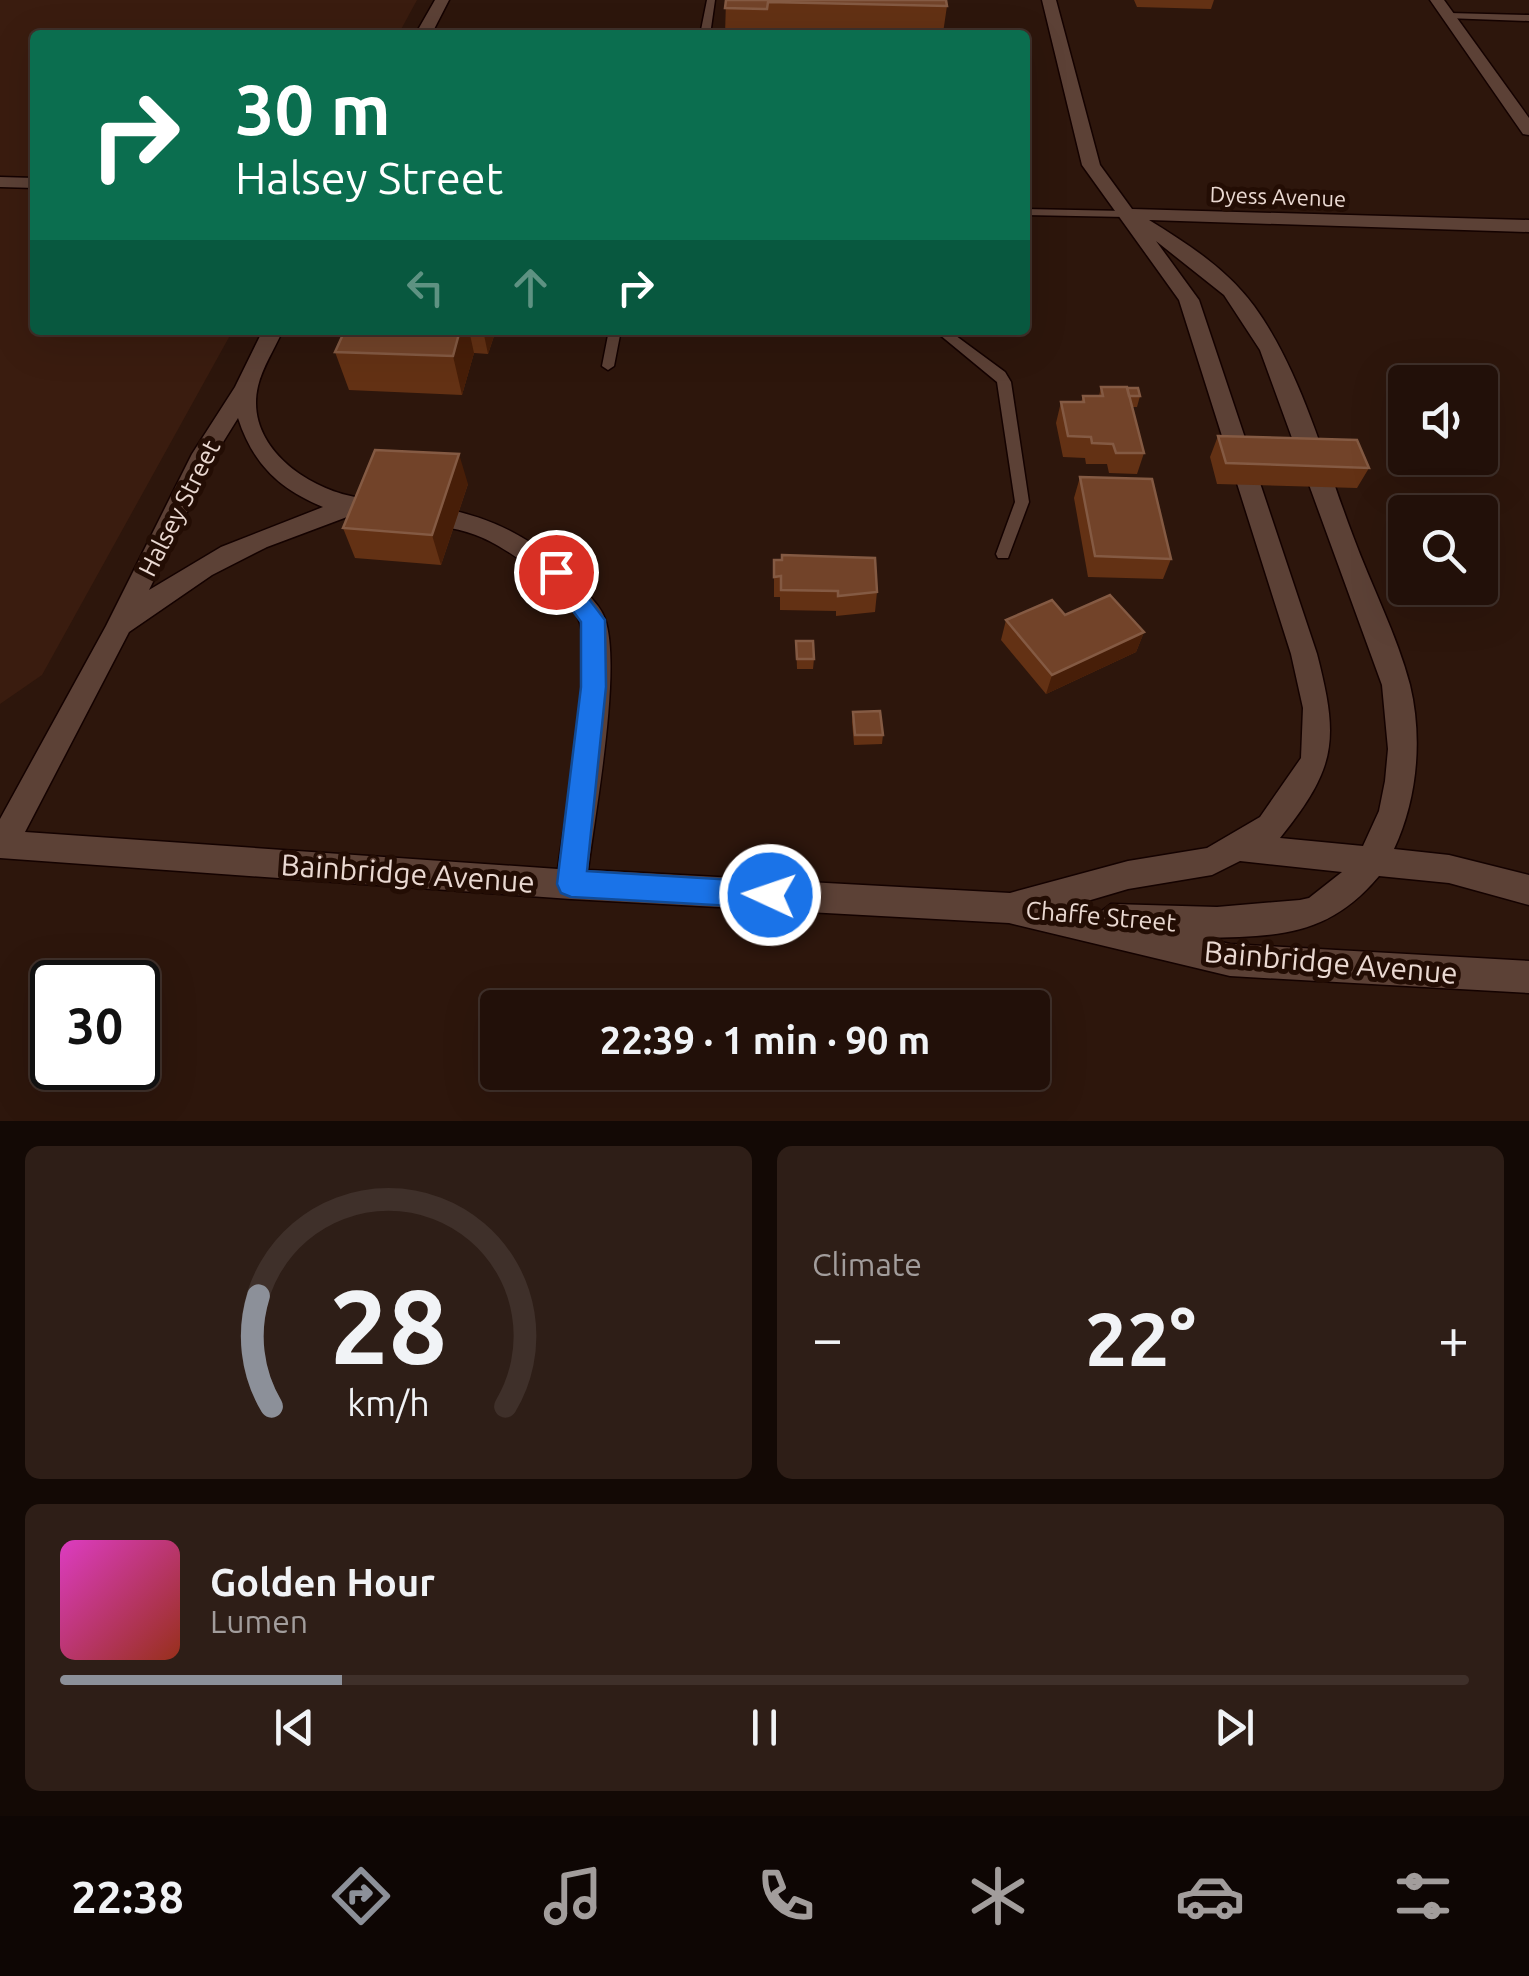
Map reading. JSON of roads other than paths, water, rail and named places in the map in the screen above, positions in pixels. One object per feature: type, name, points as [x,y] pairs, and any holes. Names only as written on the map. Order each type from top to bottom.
[{"type":"street","points":[[426,30],[442,0]]},
{"type":"street","name":"Chaffe Street","points":[[1009,908],[1128,875],[1212,861],[1271,828],[1315,761],[1318,708],[1188,300],[1091,165],[1049,0]]},
{"type":"street","points":[[1437,0],[1529,130]]},
{"type":"street","points":[[0,182],[30,184]]},
{"type":"street","name":"Chaffe Street","points":[[1009,908],[1161,924],[1237,923],[1316,912],[1360,877],[1386,835],[1404,776],[1404,730],[1396,685],[1271,350],[1252,312],[1202,261],[1126,214]]},
{"type":"street","name":"Dyess Avenue","points":[[1126,214],[1529,226]]},
{"type":"street","name":"Halsey Street","points":[[1,846],[117,630],[204,454],[246,388],[272,335]]},
{"type":"street","name":"Halsey Street","points":[[246,388],[246,412],[254,440],[284,478],[347,508],[454,517],[510,536],[556,572],[593,620],[594,687],[571,884]]},
{"type":"street","name":"Halsey Street","points":[[117,630],[168,587],[249,541],[347,508]]},
{"type":"street","name":"Bainbridge Avenue","points":[[1,846],[1009,908],[1230,960],[1529,977]]},
{"type":"street","points":[[1238,846],[1450,869],[1529,890]]},
{"type":"lane","points":[[705,30],[710,0]]},
{"type":"lane","points":[[1448,16],[1494,13],[1529,18]]},
{"type":"lane","name":"Dyess Avenue","points":[[1030,212],[1126,214]]},
{"type":"lane","points":[[608,366],[614,335]]},
{"type":"lane","points":[[947,335],[1000,374],[1004,382],[1022,502],[1003,554]]}]
